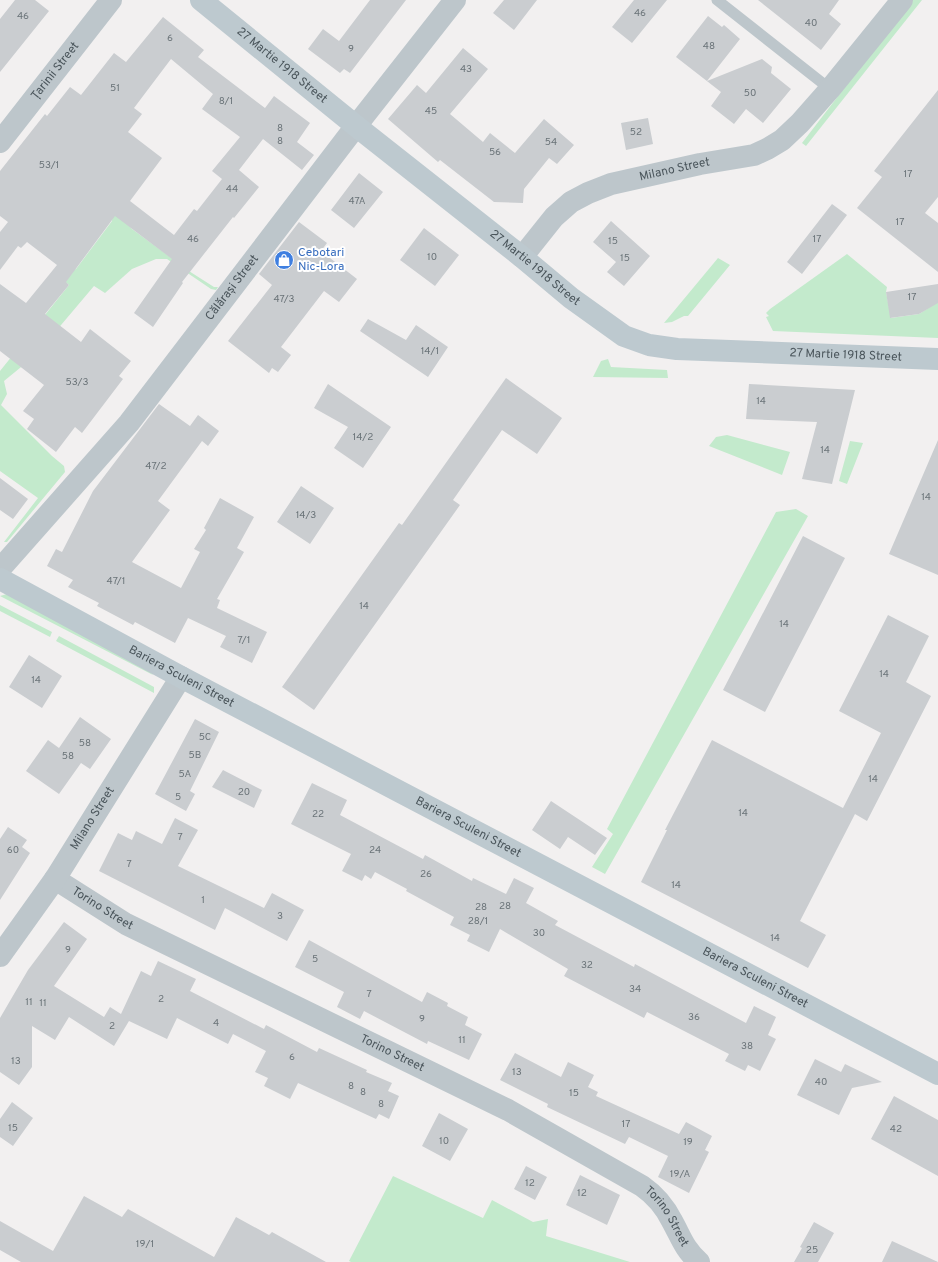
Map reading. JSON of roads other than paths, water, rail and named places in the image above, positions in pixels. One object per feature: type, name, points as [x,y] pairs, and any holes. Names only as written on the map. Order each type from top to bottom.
[{"type":"main road","name":"27 Martie 1918 Street","points":[[201,0],[571,298],[624,336],[649,345],[677,349],[938,359]]},
{"type":"main road","name":"Bariera Sculeni Street","points":[[0,578],[182,677],[938,1074]]},
{"type":"street","name":"Țarinii Street","points":[[0,142],[111,0]]},
{"type":"street","name":"Călărași Street","points":[[0,569],[128,423],[356,126],[455,0]]},
{"type":"street","name":"Milano Street","points":[[522,257],[554,216],[572,202],[588,193],[611,184],[700,164],[754,155],[782,140],[800,123],[830,89],[902,0]]},
{"type":"street","name":"Milano Street","points":[[0,956],[55,879],[182,677]]},
{"type":"street","name":"Torino Street","points":[[55,879],[126,924],[508,1110],[642,1186],[659,1201],[672,1221],[682,1243],[691,1255],[699,1262]]},
{"type":"lane","points":[[717,0],[830,89]]},
{"type":"place","name":"Cebotari Nic-Lora","points":[[284,260]]}]
